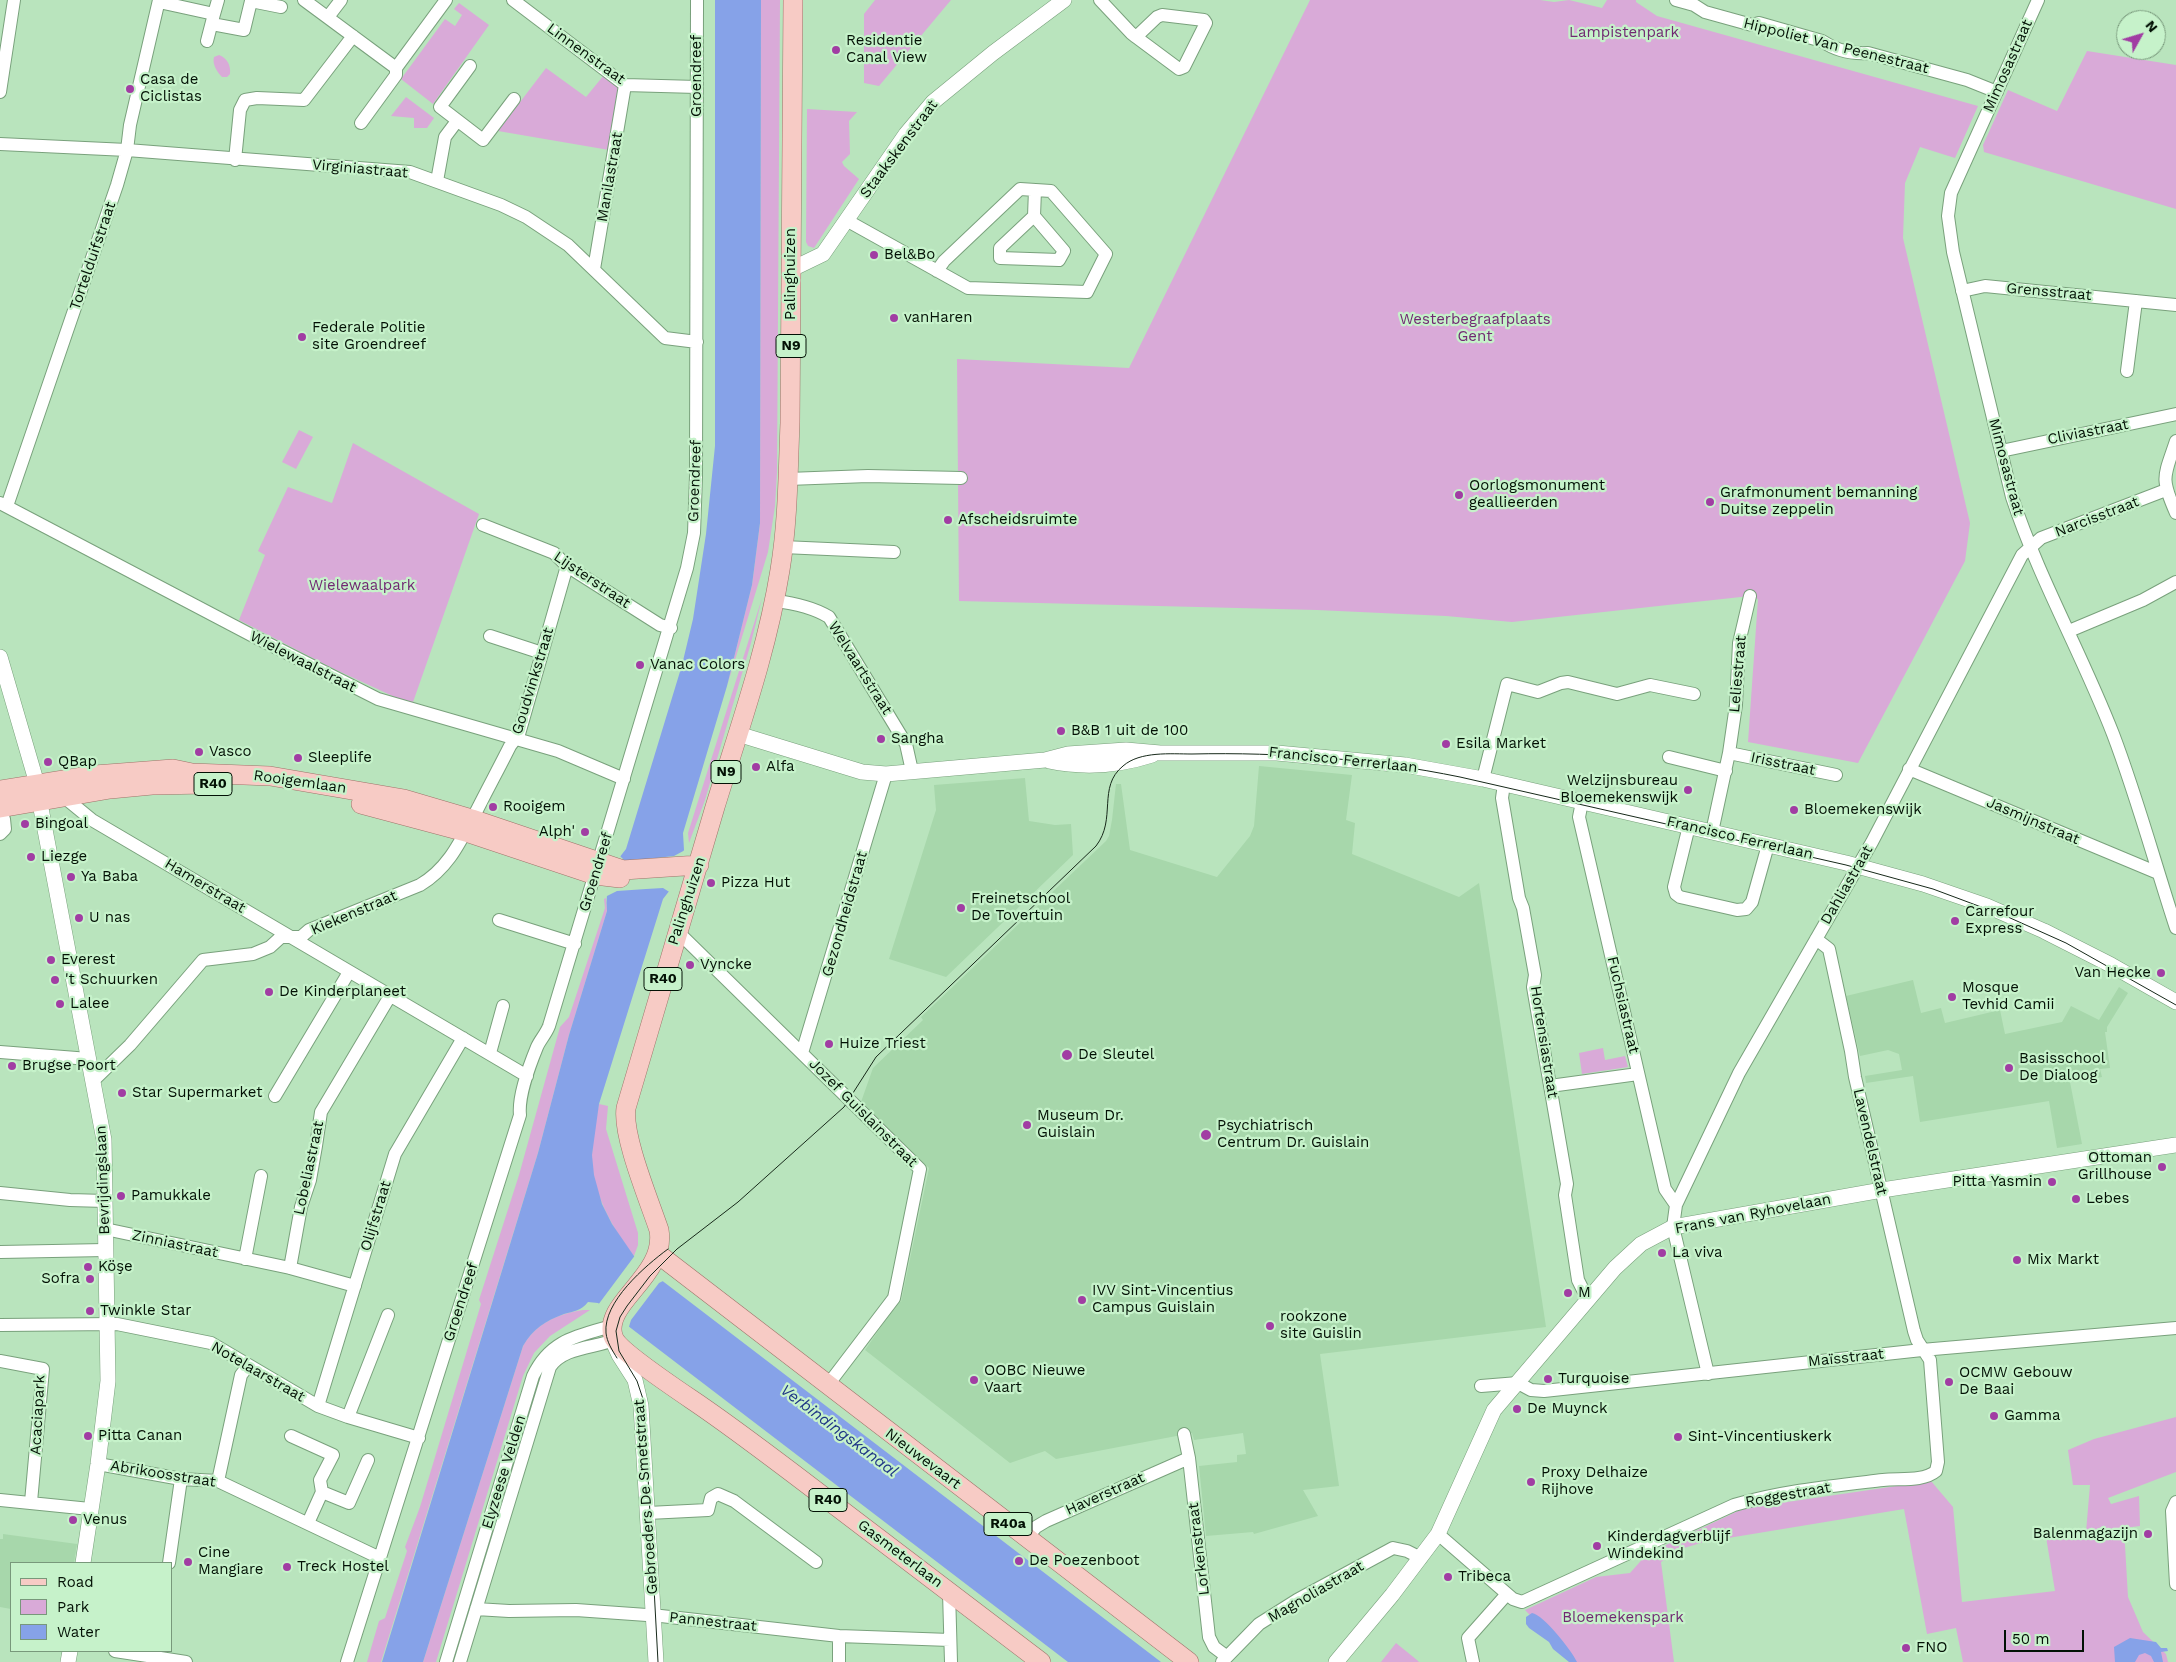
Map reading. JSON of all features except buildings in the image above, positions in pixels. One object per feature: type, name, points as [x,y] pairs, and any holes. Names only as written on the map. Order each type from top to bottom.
[{"type":"main road","name":"Palinghuizen","points":[[655,1260],[660,1242],[659,1230],[624,1118],[677,931],[690,870],[738,734],[768,635],[783,548],[788,479],[792,269],[793,0]]},
{"type":"main road","name":"Rooigemlaan","points":[[0,808],[38,793],[95,775],[173,769],[192,772],[270,776],[404,799],[469,825],[603,870],[690,870]]},
{"type":"main road","name":"Rooigemlaan","points":[[0,790],[64,797],[152,785],[208,784],[270,788],[469,825]]},
{"type":"main road","points":[[613,1329],[622,1304],[655,1260]]},
{"type":"main road","name":"Nieuwevaart","points":[[655,1260],[828,1386],[1189,1662]]},
{"type":"main road","name":"Gasmeterlaan","points":[[613,1329],[618,1345],[732,1427],[949,1592],[1025,1656],[1041,1662]]},
{"type":"street","points":[[0,92],[14,0]]},
{"type":"street","points":[[208,41],[218,0]]},
{"type":"street","points":[[304,0],[396,68]]},
{"type":"street","points":[[328,18],[340,0]]},
{"type":"street","points":[[361,123],[396,75],[396,68],[446,0]]},
{"type":"street","name":"Linnenstraat","points":[[513,0],[625,85],[697,87]]},
{"type":"street","name":"Groendreef","points":[[347,1662],[520,1115],[519,1107],[527,1076],[538,1045],[549,1026],[575,944],[603,870],[624,779],[688,568],[694,533],[696,476],[697,0]]},
{"type":"street","name":"Staakskenstraat","points":[[792,269],[823,254],[906,134],[933,102],[1064,0]]},
{"type":"street","points":[[1100,0],[1136,37],[1179,69],[1184,67],[1206,24],[1204,20],[1162,15],[1157,17],[1136,37]]},
{"type":"street","name":"Hippoliet Van Peenestraat","points":[[1676,0],[1752,25],[1758,23],[1768,25],[1822,40],[1830,46],[1857,54],[1868,53],[1968,80],[1997,92]]},
{"type":"street","name":"Mimosastraat","points":[[2038,0],[1971,146],[1948,205],[1953,252],[2012,497],[2023,530],[2069,631],[2112,734],[2176,928]]},
{"type":"street","points":[[159,1],[244,30],[251,1],[281,7]]},
{"type":"street","name":"Tortelduifstraat","points":[[3,505],[117,185],[127,150],[130,125],[159,1]]},
{"type":"street","points":[[235,160],[240,110],[245,100],[257,98],[304,100],[353,36]]},
{"type":"street","points":[[470,66],[440,107],[457,121],[483,140],[514,99]]},
{"type":"street","name":"Manilastraat","points":[[594,269],[625,85]]},
{"type":"street","points":[[437,181],[445,136],[457,121]]},
{"type":"street","name":"Virginiastraat","points":[[0,144],[127,150],[235,160],[410,172],[500,204],[526,217],[568,245],[665,338],[697,342]]},
{"type":"street","points":[[846,220],[937,271],[968,288],[1086,292],[1106,254],[1051,191],[1020,189],[944,261],[937,271]]},
{"type":"street","points":[[1034,216],[1000,248],[1000,258],[1059,260],[1064,251],[1034,216],[1035,190]]},
{"type":"street","name":"Grensstraat","points":[[1962,291],[1985,286],[2176,305]]},
{"type":"street","points":[[2127,371],[2136,300]]},
{"type":"street","name":"Cliviastraat","points":[[2001,451],[2176,414]]},
{"type":"street","points":[[2176,442],[2164,477],[2166,490],[2176,513]]},
{"type":"street","points":[[788,479],[868,476],[961,478]]},
{"type":"street","name":"Narcisstraat","points":[[2031,547],[2041,538],[2166,490]]},
{"type":"street","name":"Wielewaalstraat","points":[[3,505],[255,638],[378,699],[558,751],[624,779]]},
{"type":"street","name":"Lijsterstraat","points":[[483,525],[554,553],[567,566],[660,625],[671,628]]},
{"type":"street","name":"Dahliastraat","points":[[1673,1227],[1676,1205],[1739,1073],[1858,866],[2022,554],[2031,547]]},
{"type":"street","points":[[783,548],[894,552]]},
{"type":"street","name":"Goudvinkstraat","points":[[469,825],[519,734],[567,566]]},
{"type":"street","points":[[2069,631],[2143,600],[2176,582]]},
{"type":"street","name":"Leliestraat","points":[[1712,832],[1729,753],[1736,705],[1739,643],[1750,596]]},
{"type":"street","name":"Welvaartstraat","points":[[775,600],[821,612],[829,617],[906,744],[912,771]]},
{"type":"street","points":[[490,636],[542,653]]},
{"type":"street","name":"Bevrijdingslaan","points":[[0,657],[38,793],[104,1140],[108,1381],[83,1562]]},
{"type":"street","points":[[1483,779],[1506,684],[1538,692],[1568,682],[1616,694],[1650,685],[1694,694]]},
{"type":"street","name":"Francisco Ferrerlaan","points":[[738,734],[862,772],[886,774],[1045,760],[1068,754],[1126,750],[1160,752],[1221,751],[1318,756],[1405,765],[1483,779],[1858,866],[1926,885],[2018,919],[2078,947],[2176,1002]]},
{"type":"street","name":"Irisstraat","points":[[1729,753],[1836,775]]},
{"type":"street","points":[[1669,757],[1726,771]]},
{"type":"street","name":"Jasmijnstraat","points":[[1909,769],[2158,873]]},
{"type":"street","name":"Gezondheidstraat","points":[[802,1052],[886,774]]},
{"type":"street","name":"Hortensiastraat","points":[[1504,784],[1502,798],[1519,898],[1523,908],[1535,975],[1533,987],[1567,1184],[1565,1195],[1578,1280],[1583,1290],[1590,1297]]},
{"type":"street","name":"Hamerstraat","points":[[64,797],[92,820],[527,1076]]},
{"type":"street","name":"Fuchsiastraat","points":[[1582,802],[1580,817],[1638,1074],[1665,1189],[1676,1205]]},
{"type":"street","points":[[0,816],[4,819],[5,829],[0,834]]},
{"type":"street","name":"Kiekenstraat","points":[[94,1080],[130,1045],[203,960],[253,954],[270,947],[282,938],[301,937],[309,930],[428,880],[435,876],[445,865],[469,825]]},
{"type":"street","points":[[1689,826],[1674,887],[1676,894],[1680,897],[1737,910],[1746,908],[1752,902],[1768,845]]},
{"type":"street","points":[[499,920],[575,944]]},
{"type":"street","name":"Jozef Guislainstraat","points":[[677,931],[920,1169],[894,1298],[828,1386]]},
{"type":"street","name":"Lavendelstraat","points":[[1816,939],[1829,949],[1855,1076],[1914,1331],[1922,1350]]},
{"type":"street","points":[[274,1096],[349,972]]},
{"type":"street","name":"Lobeliastraat","points":[[290,1268],[301,1207],[310,1180],[320,1112],[390,996]]},
{"type":"street","points":[[490,1053],[503,1006]]},
{"type":"street","name":"Olijfstraat","points":[[318,1406],[395,1154],[463,1038]]},
{"type":"street","points":[[0,1052],[89,1059]]},
{"type":"street","points":[[1550,1086],[1638,1074]]},
{"type":"street","name":"Frans van Ryhovelaan","points":[[1336,1662],[1421,1558],[1438,1534],[1494,1410],[1590,1297],[1629,1254],[1641,1244],[1673,1227],[1882,1190],[2057,1163],[2083,1161],[2176,1145]]},
{"type":"street","points":[[245,1259],[261,1176]]},
{"type":"street","points":[[0,1193],[70,1200],[105,1201]]},
{"type":"street","points":[[1673,1227],[1708,1374]]},
{"type":"street","name":"Zinniastraat","points":[[105,1229],[290,1268],[355,1286]]},
{"type":"street","points":[[0,1252],[105,1250]]},
{"type":"street","points":[[348,1417],[388,1315]]},
{"type":"street","name":"Notelaarstraat","points":[[0,1325],[107,1324],[145,1329],[211,1343],[318,1406],[418,1438]]},
{"type":"street","name":"Maïsstraat","points":[[1518,1383],[1531,1390],[1544,1391],[1922,1350],[2176,1328]]},
{"type":"street","name":"Gebroeders De Smetstraat","points":[[613,1329],[614,1346],[635,1380],[640,1397],[656,1662]]},
{"type":"street","name":"Elyzeese Velden","points":[[460,1662],[550,1367],[554,1361],[613,1329]]},
{"type":"street","name":"Elyzeese Velden","points":[[446,1662],[533,1376],[546,1355],[563,1341],[613,1329]]},
{"type":"street","name":"Roggestraat","points":[[1438,1534],[1513,1599],[1522,1602],[1712,1513],[1756,1498],[1932,1474],[1936,1471],[1938,1462],[1932,1371],[1930,1360],[1922,1350]]},
{"type":"street","name":"Acaciapark","points":[[0,1361],[43,1369],[31,1502]]},
{"type":"street","points":[[218,1481],[241,1374],[248,1366]]},
{"type":"street","points":[[1481,1386],[1518,1383]]},
{"type":"street","name":"Lorkenstraat","points":[[1184,1434],[1209,1637],[1214,1647],[1224,1659]]},
{"type":"street","points":[[291,1436],[333,1455],[320,1480],[322,1492],[308,1523]]},
{"type":"street","name":"Haverstraat","points":[[1027,1538],[1036,1527],[1046,1521],[1188,1458]]},
{"type":"street","points":[[322,1492],[349,1503],[368,1460]]},
{"type":"street","name":"Abrikoosstraat","points":[[98,1464],[181,1479],[218,1481],[380,1558]]},
{"type":"street","points":[[168,1562],[181,1479]]},
{"type":"street","points":[[648,1513],[708,1510],[710,1498],[718,1494],[734,1501],[816,1562]]},
{"type":"street","points":[[0,1500],[90,1509]]},
{"type":"street","points":[[2176,1502],[2172,1512],[2176,1584]]},
{"type":"street","name":"Magnoliastraat","points":[[1224,1659],[1259,1624],[1297,1600],[1394,1548],[1407,1551],[1421,1558]]},
{"type":"street","points":[[949,1592],[951,1662]]},
{"type":"street","points":[[1473,1662],[1468,1638],[1507,1594]]},
{"type":"street","name":"Pannestraat","points":[[476,1609],[509,1611],[576,1610],[654,1616],[839,1636],[950,1640]]},
{"type":"street","points":[[839,1636],[839,1662]]},
{"type":"street","points":[[122,1652],[186,1662]]},
{"type":"shaded area","name":"Psychiatrisch Centrum Dr. Guislain","points":[[1259,766],[1352,775],[1346,820],[1355,823],[1352,854],[1459,897],[1479,883],[1546,1327],[1320,1354],[1339,1486],[1303,1490],[1318,1516],[1254,1534],[1253,1532],[1206,1536],[1199,1466],[1237,1462],[1237,1455],[1246,1454],[1243,1433],[1194,1440],[1192,1433],[1056,1459],[1045,1451],[1010,1463],[865,1350],[899,1301],[901,1302],[929,1168],[861,1102],[873,1068],[923,1020],[921,1017],[1106,841],[1109,836],[1112,820],[1116,784],[1121,784],[1130,850],[1217,877],[1250,836],[1254,826]]},
{"type":"shaded area","name":"Freinetschool De Tovertuin","points":[[1025,778],[1029,821],[1055,825],[1071,824],[1073,855],[946,977],[889,959],[936,810],[934,785]]},
{"type":"shaded area","name":"Basisschool De Dialoog","points":[[1913,980],[1921,1013],[1941,1008],[1945,1023],[2000,1010],[2005,1034],[2062,1022],[2071,1006],[2099,1020],[2119,987],[2128,993],[2107,1027],[2107,1032],[2105,1032],[2110,1068],[2100,1069],[2102,1077],[2070,1082],[2082,1144],[2057,1148],[2049,1101],[1920,1122],[1913,1076],[1866,1083],[1865,1076],[1902,1070],[1899,1054],[1888,1050],[1860,1056],[1846,996]]},
{"type":"shaded area","points":[[3,1534],[77,1544],[74,1562],[10,1562],[10,1609],[0,1607],[0,1539],[3,1539]]},
{"type":"green space","points":[[761,0],[780,0],[777,472],[775,506],[768,552],[727,686],[752,585],[760,523]]},
{"type":"green space","points":[[875,0],[951,0],[879,86],[864,83],[864,14]]},
{"type":"green space","name":"Westerbegraafplaats Gent","points":[[1310,0],[1540,0],[1554,2],[1569,0],[1602,8],[1607,0],[1636,0],[1636,2],[1657,16],[1978,106],[1955,158],[1920,147],[1905,183],[1903,238],[1970,523],[1965,561],[1858,763],[1748,742],[1758,599],[1750,596],[1512,622],[1446,616],[1317,610],[959,601],[957,359],[1129,368]]},
{"type":"green space","points":[[459,3],[489,25],[433,104],[401,79],[445,19],[455,26],[462,15],[454,9]]},
{"type":"green space","points":[[2087,51],[2116,56],[2116,60],[2144,60],[2176,65],[2176,209],[1984,152],[1983,145],[2008,90],[2057,111]]},
{"type":"green space","points":[[219,55],[229,65],[230,74],[227,77],[222,77],[214,65],[214,57]]},
{"type":"green space","points":[[546,68],[586,97],[604,75],[620,87],[609,150],[498,131]]},
{"type":"green space","points":[[406,97],[434,118],[427,128],[414,128],[414,118],[391,116]]},
{"type":"green space","points":[[807,109],[857,112],[849,121],[850,154],[842,162],[859,179],[814,248],[808,246],[806,242]]},
{"type":"green space","points":[[299,430],[313,437],[296,469],[282,462]]},
{"type":"green space","name":"Wielewaalpark","points":[[353,443],[479,514],[412,705],[332,668],[239,620],[265,555],[258,551],[288,487],[332,503]]},
{"type":"green space","points":[[762,598],[751,643],[705,800],[689,843],[688,833]]},
{"type":"green space","points":[[606,898],[607,911],[569,1035],[538,1153],[381,1662],[367,1662],[379,1621],[385,1618],[407,1551],[405,1547],[420,1507],[481,1304],[479,1300],[519,1175],[560,1027],[569,1017],[605,908],[604,899]]},
{"type":"green space","points":[[1603,1048],[1605,1060],[1625,1056],[1628,1067],[1582,1074],[1579,1053]]},
{"type":"green space","points":[[599,1104],[608,1106],[606,1129],[638,1233],[638,1245],[634,1256],[604,1208],[595,1182],[592,1154]]},
{"type":"green space","points":[[590,1310],[550,1336],[534,1353],[523,1376],[436,1662],[423,1662],[523,1346],[534,1331],[548,1321],[565,1314]]},
{"type":"green space","name":"Bloemekenspark","points":[[2176,1417],[2176,1472],[2108,1498],[2111,1504],[2139,1496],[2140,1526],[2124,1528],[2128,1597],[2143,1632],[2166,1654],[2168,1662],[1963,1662],[1956,1628],[1927,1634],[1904,1509],[1704,1542],[1684,1548],[1661,1562],[1674,1662],[1575,1662],[1525,1610],[1596,1577],[1630,1573],[1647,1554],[1738,1511],[1753,1507],[1931,1481],[1953,1507],[1962,1602],[2055,1591],[2046,1537],[2086,1532],[2090,1485],[2073,1485],[2068,1450],[2094,1439]]},
{"type":"green space","points":[[1396,1643],[1417,1660],[1419,1662],[1381,1662]]},
{"type":"water","name":"Verbindingskanaal","points":[[715,0],[761,0],[760,523],[752,585],[727,686],[683,833],[684,850],[670,890],[663,899],[599,1104],[592,1155],[594,1175],[602,1204],[612,1224],[634,1256],[656,1276],[1161,1662],[1068,1662],[598,1303],[588,1302],[580,1309],[545,1323],[535,1330],[523,1346],[423,1662],[382,1662],[538,1153],[569,1035],[607,911],[607,894],[610,878],[616,863],[626,849],[682,665],[693,619],[706,534],[715,446]]},
{"type":"water","points":[[1532,1613],[1550,1626],[1570,1650],[1577,1662],[1569,1662],[1553,1649],[1549,1642],[1529,1628],[1526,1624],[1526,1617]]},
{"type":"water","points":[[2130,1638],[2156,1642],[2161,1648],[2167,1648],[2168,1651],[2161,1652],[2163,1662],[2154,1662],[2151,1656],[2145,1653],[2139,1655],[2135,1662],[2115,1662],[2114,1647]]},
{"type":"pier","points":[[687,849],[671,893],[663,888],[617,891],[603,898],[603,892],[618,854],[624,860],[630,861],[674,856]]},
{"type":"pier","points":[[636,1254],[665,1280],[659,1283],[631,1320],[628,1330],[598,1305]]},
{"type":"tram line","points":[[658,1662],[644,1402],[637,1381],[619,1351],[616,1331],[620,1317],[650,1276],[677,1249],[738,1202],[844,1107],[876,1057],[1096,846],[1102,836],[1105,825],[1111,784],[1115,774],[1130,761],[1147,756],[1165,754],[1259,754],[1360,761],[1460,777],[1846,865],[1933,889],[2008,917],[2066,943],[2176,1005]]},
{"type":"tram line","points":[[617,1358],[606,1333],[611,1309],[618,1297],[637,1275],[668,1249]]},
{"type":"place","name":"Residentie Canal View","points":[[836,50]]},
{"type":"place","name":"Casa de Ciclistas","points":[[130,89]]},
{"type":"place","name":"Bel&Bo","points":[[874,255]]},
{"type":"place","name":"vanHaren","points":[[894,318]]},
{"type":"place","name":"Federale Politie site Groendreef","points":[[302,337]]},
{"type":"place","name":"Oorlogsmonument geallieerden","points":[[1459,495]]},
{"type":"place","name":"Grafmonument bemanning Duitse zeppelin","points":[[1710,502]]},
{"type":"place","name":"Afscheidsruimte","points":[[948,520]]},
{"type":"place","name":"Vanac Colors","points":[[640,665]]},
{"type":"place","name":"B&B 1 uit de 100","points":[[1061,731]]},
{"type":"place","name":"Sangha","points":[[881,739]]},
{"type":"place","name":"Esila Market","points":[[1446,744]]},
{"type":"place","name":"Vasco","points":[[199,752]]},
{"type":"place","name":"Sleeplife","points":[[298,758]]},
{"type":"place","name":"QBap","points":[[48,762]]},
{"type":"place","name":"Alfa","points":[[756,767]]},
{"type":"place","name":"Welzijnsbureau Bloemekenswijk","points":[[1688,790]]},
{"type":"place","name":"Rooigem","points":[[493,807]]},
{"type":"place","name":"Bloemekenswijk","points":[[1794,810]]},
{"type":"place","name":"Bingoal","points":[[25,824]]},
{"type":"place","name":"Alph'","points":[[585,832]]},
{"type":"place","name":"Liezge","points":[[31,857]]},
{"type":"place","name":"Ya Baba","points":[[71,877]]},
{"type":"place","name":"Pizza Hut","points":[[711,883]]},
{"type":"place","name":"Freinetschool De Tovertuin","points":[[961,908]]},
{"type":"place","name":"U nas","points":[[79,918]]},
{"type":"place","name":"Carrefour Express","points":[[1955,921]]},
{"type":"place","name":"Everest","points":[[51,960]]},
{"type":"place","name":"Vyncke","points":[[690,965]]},
{"type":"place","name":"Van Hecke","points":[[2161,973]]},
{"type":"place","name":"'t Schuurken","points":[[55,980]]},
{"type":"place","name":"De Kinderplaneet","points":[[269,992]]},
{"type":"place","name":"Mosque Tevhid Camii","points":[[1952,997]]},
{"type":"place","name":"Lalee","points":[[60,1004]]},
{"type":"place","name":"Huize Triest","points":[[829,1044]]},
{"type":"place","name":"De Sleutel","points":[[1067,1055]]},
{"type":"place","name":"Brugse Poort","points":[[12,1066]]},
{"type":"place","name":"Basisschool De Dialoog","points":[[2009,1068]]},
{"type":"place","name":"Star Supermarket","points":[[122,1093]]},
{"type":"place","name":"Museum Dr. Guislain","points":[[1027,1125]]},
{"type":"place","name":"Psychiatrisch Centrum Dr. Guislain","points":[[1206,1135]]},
{"type":"place","name":"Ottoman Grillhouse","points":[[2162,1167]]},
{"type":"place","name":"Pitta Yasmin","points":[[2052,1182]]},
{"type":"place","name":"Pamukkale","points":[[121,1196]]},
{"type":"place","name":"Lebes","points":[[2076,1199]]},
{"type":"place","name":"La viva","points":[[1662,1253]]},
{"type":"place","name":"Mix Markt","points":[[2017,1260]]},
{"type":"place","name":"Köşe","points":[[88,1267]]},
{"type":"place","name":"Sofra","points":[[90,1279]]},
{"type":"place","name":"M","points":[[1568,1293]]},
{"type":"place","name":"IVV Sint-Vincentius Campus Guislain","points":[[1082,1300]]},
{"type":"place","name":"Twinkle Star","points":[[90,1311]]},
{"type":"place","name":"rookzone site Guislin","points":[[1270,1326]]},
{"type":"place","name":"Turquoise","points":[[1548,1379]]},
{"type":"place","name":"OOBC Nieuwe Vaart","points":[[974,1380]]},
{"type":"place","name":"OCMW Gebouw De Baai","points":[[1949,1382]]},
{"type":"place","name":"De Muynck","points":[[1517,1409]]},
{"type":"place","name":"Gamma","points":[[1994,1416]]},
{"type":"place","name":"Pitta Canan","points":[[88,1436]]},
{"type":"place","name":"Sint-Vincentiuskerk","points":[[1678,1437]]},
{"type":"place","name":"Proxy Delhaize Rijhove","points":[[1531,1482]]},
{"type":"place","name":"Venus","points":[[73,1520]]},
{"type":"place","name":"Balenmagazijn","points":[[2148,1534]]},
{"type":"place","name":"Kinderdagverblijf Windekind","points":[[1597,1546]]},
{"type":"place","name":"De Poezenboot","points":[[1019,1561]]},
{"type":"place","name":"Cine Mangiare","points":[[188,1562]]},
{"type":"place","name":"Treck Hostel","points":[[287,1567]]},
{"type":"place","name":"Tribeca","points":[[1448,1577]]},
{"type":"place","name":"FNO","points":[[1906,1648]]},
{"type":"park label","name":"Lampistenpark","points":[[1624,33]]}]
